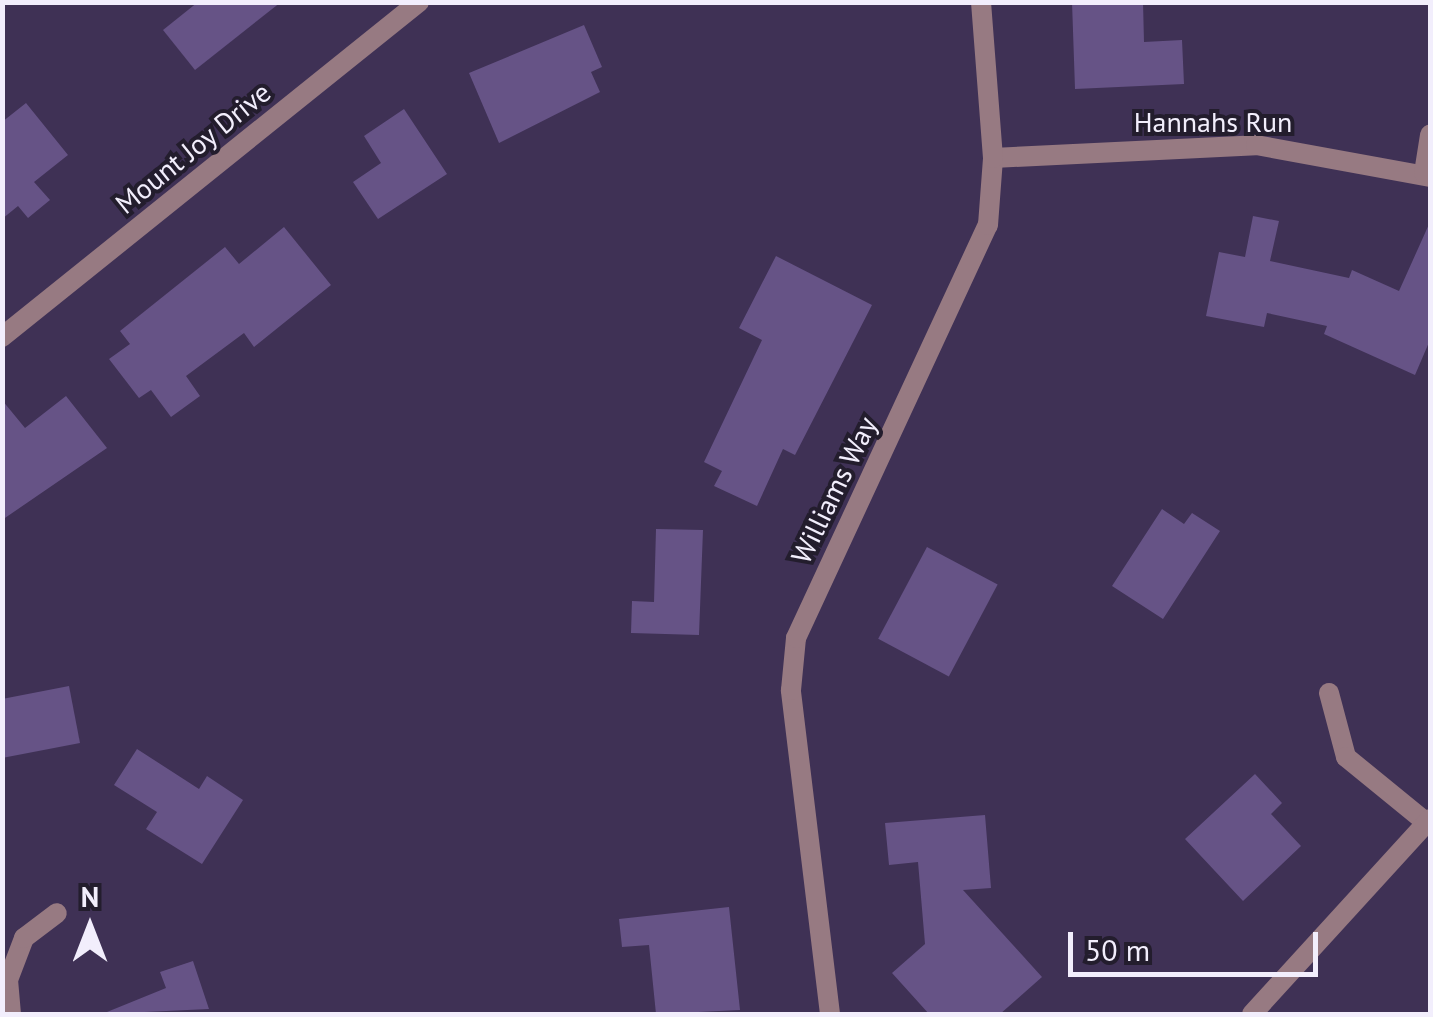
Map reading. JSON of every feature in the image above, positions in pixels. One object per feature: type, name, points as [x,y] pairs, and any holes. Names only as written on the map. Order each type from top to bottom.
[{"type":"street","name":"Mount Joy Drive","points":[[2,337],[418,2]]},
{"type":"street","name":"Williams Way","points":[[830,1014],[791,690],[796,638],[960,294],[988,224],[993,158],[981,2]]},
{"type":"street","points":[[1427,175],[1430,134]]},
{"type":"street","name":"Hannahs Run","points":[[993,158],[1256,145],[1427,175]]},
{"type":"street","points":[[1252,1014],[1429,821],[1346,757],[1329,692]]},
{"type":"street","points":[[10,1014],[8,980],[24,938],[57,913]]},
{"type":"building","points":[[198,2],[281,2],[195,70],[163,30]]},
{"type":"building","points":[[1072,2],[1143,2],[1144,42],[1182,40],[1184,84],[1075,89]]},
{"type":"building","points":[[584,25],[602,67],[591,72],[600,92],[499,143],[469,73]]},
{"type":"building","points":[[26,103],[68,155],[34,182],[50,200],[28,218],[18,206],[2,219],[2,122]]},
{"type":"building","points":[[404,109],[447,174],[378,219],[353,182],[381,163],[364,136]]},
{"type":"building","points":[[1253,216],[1279,221],[1270,261],[1349,278],[1352,270],[1399,291],[1430,222],[1430,340],[1415,375],[1324,334],[1327,326],[1267,313],[1264,327],[1206,316],[1219,252],[1245,257]]},
{"type":"building","points":[[284,227],[331,285],[254,347],[244,333],[186,376],[200,396],[171,417],[151,390],[139,398],[109,359],[130,344],[120,331],[225,247],[239,264]]},
{"type":"building","points":[[776,256],[872,305],[795,455],[783,449],[757,506],[714,486],[722,471],[704,462],[762,340],[739,328]]},
{"type":"building","points":[[66,396],[107,448],[2,520],[2,400],[25,428]]},
{"type":"building","points":[[1162,509],[1184,524],[1192,513],[1220,531],[1163,619],[1112,586]]},
{"type":"building","points":[[656,529],[703,530],[699,635],[631,633],[632,601],[654,602]]},
{"type":"building","points":[[927,547],[998,585],[949,676],[878,639]]},
{"type":"building","points":[[69,686],[80,743],[2,758],[2,699]]},
{"type":"building","points":[[137,749],[199,789],[207,776],[243,800],[202,864],[146,829],[157,812],[114,785]]},
{"type":"building","points":[[1255,774],[1282,803],[1271,814],[1301,846],[1243,901],[1185,839]]},
{"type":"building","points":[[985,815],[991,888],[963,890],[1042,977],[1000,1014],[929,1014],[892,973],[925,944],[918,862],[889,865],[885,823]]},
{"type":"building","points":[[729,907],[740,1010],[656,1014],[649,945],[622,947],[619,919]]},
{"type":"building","points":[[193,961],[209,1009],[102,1014],[166,988],[160,972]]}]
